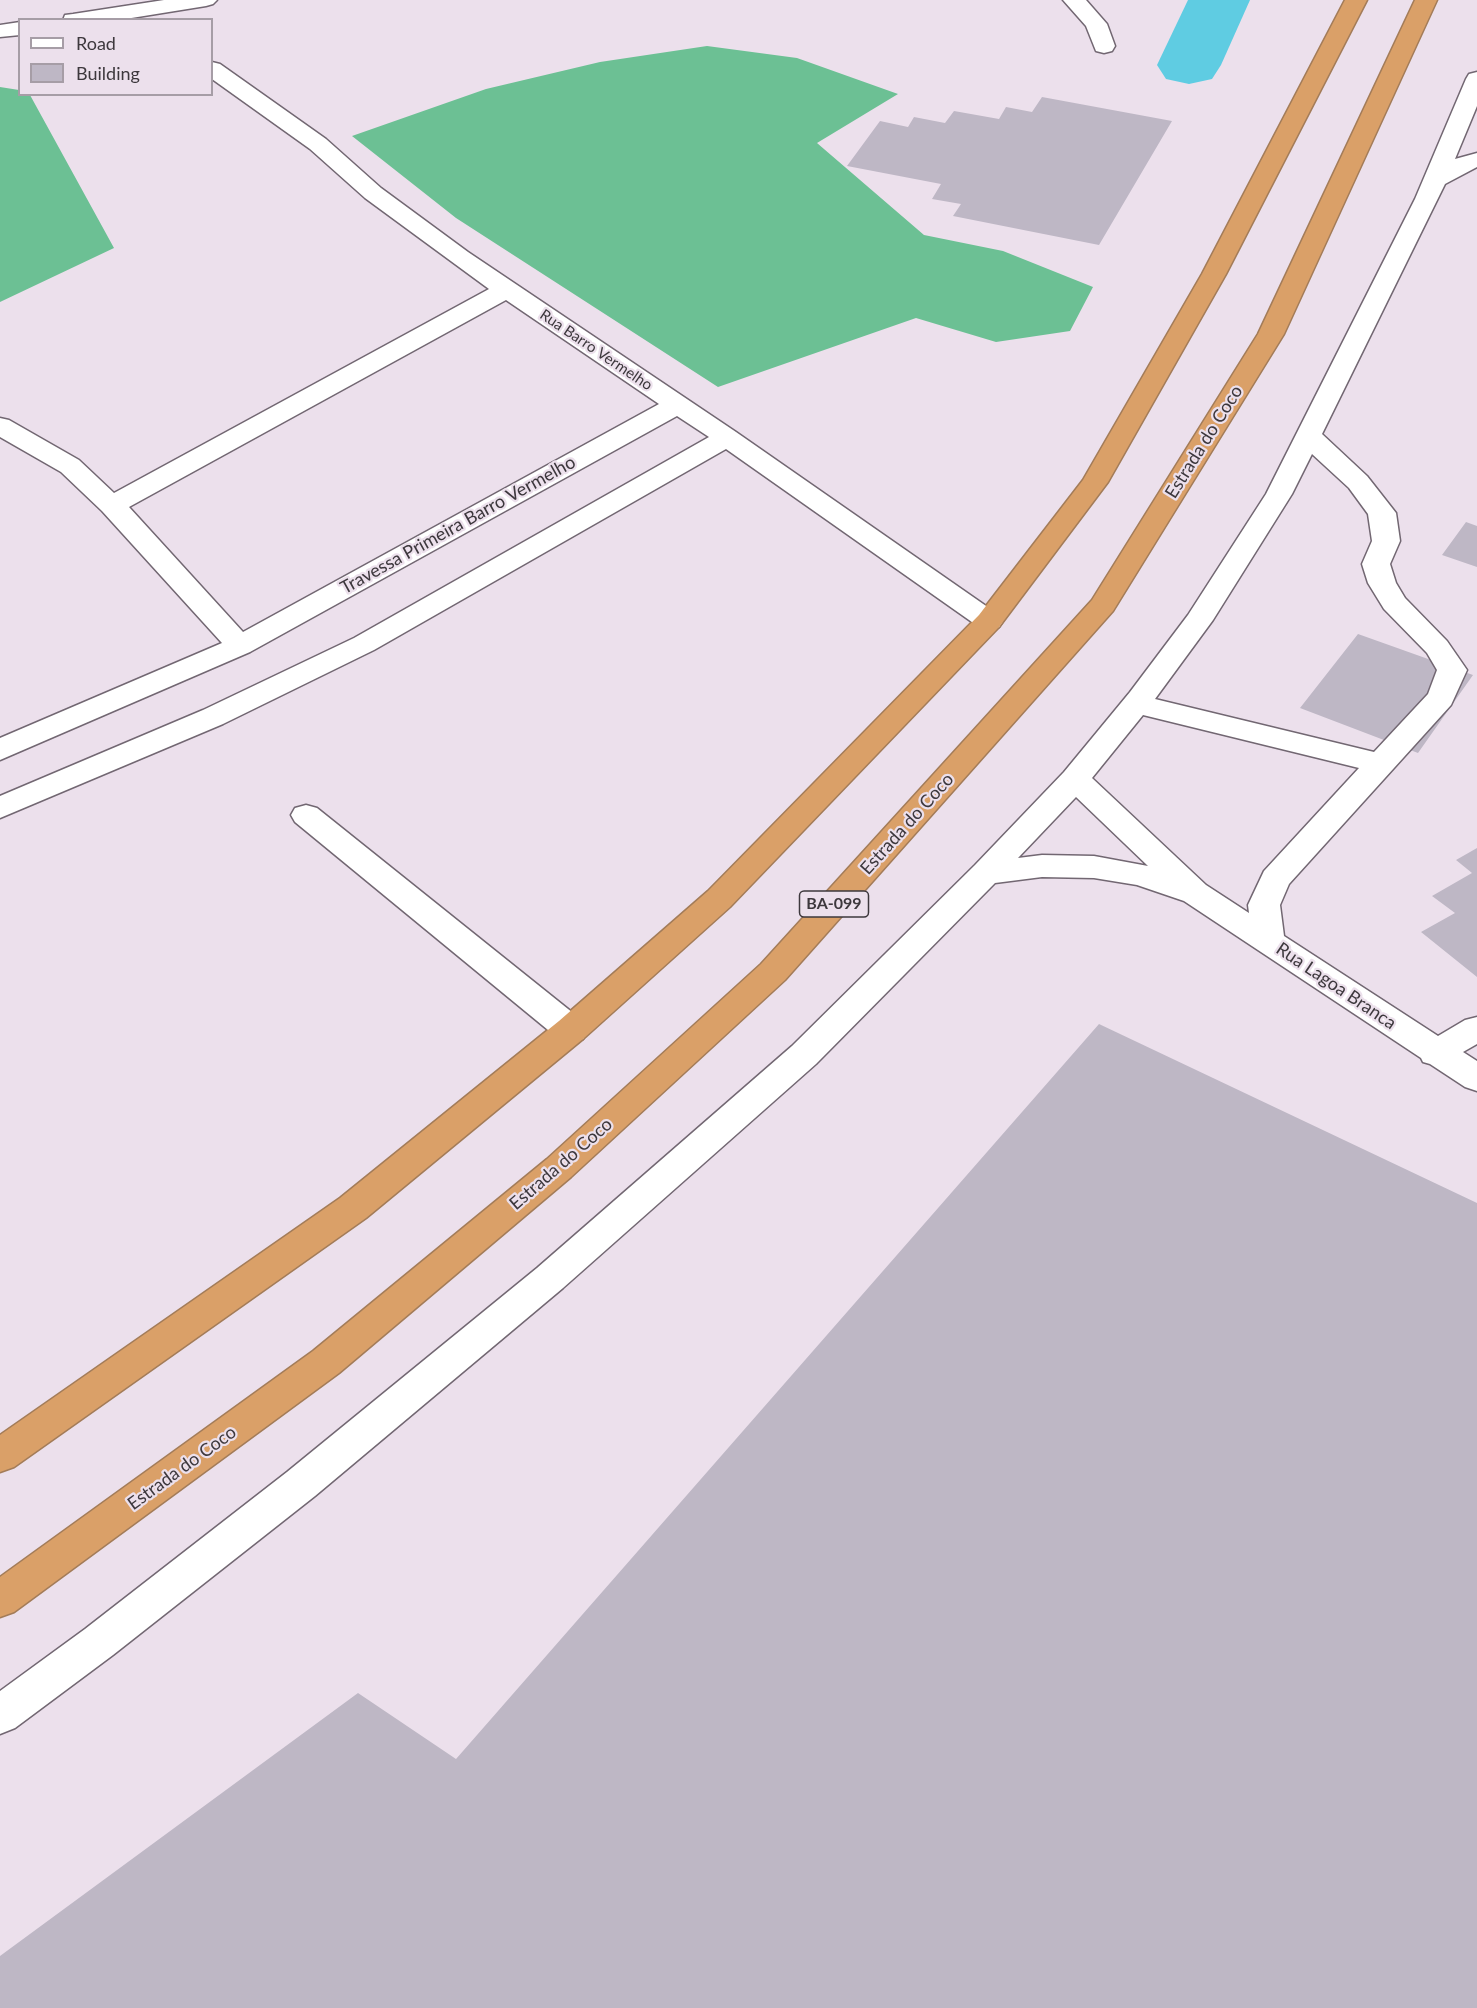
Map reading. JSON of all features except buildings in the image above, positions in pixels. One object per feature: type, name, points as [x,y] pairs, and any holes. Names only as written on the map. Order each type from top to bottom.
[{"type":"highway","points":[[0,1456],[353,1208],[571,1030],[719,899],[989,621],[1095,482],[1214,274],[1356,0]]},
{"type":"highway","name":"Estrada do Coco","points":[[0,1600],[326,1362],[559,1168],[773,972],[1103,605],[1270,334],[1426,0]]},
{"type":"street","points":[[102,0],[132,15]]},
{"type":"street","points":[[97,18],[132,15],[206,0]]},
{"type":"street","points":[[1074,0],[1096,24],[1104,46]]},
{"type":"street","points":[[0,31],[18,28]]},
{"type":"street","name":"Rua Barro Vermelho","points":[[213,70],[318,144],[373,193],[459,257],[728,438],[989,621]]},
{"type":"street","points":[[0,1715],[99,1642],[301,1484],[550,1278],[804,1055],[986,873],[1075,779],[1136,704],[1205,610],[1279,494],[1434,181],[1477,79]]},
{"type":"street","points":[[1434,181],[1463,164],[1477,160]]},
{"type":"street","points":[[112,505],[507,289]]},
{"type":"street","name":"Travessa Primeira Barro Vermelho","points":[[0,750],[240,646],[677,405]]},
{"type":"street","points":[[0,426],[70,466],[112,505],[240,646]]},
{"type":"street","points":[[1268,940],[1264,905],[1275,879],[1382,765],[1441,698],[1452,669],[1437,647],[1394,603],[1382,583],[1376,564],[1386,541],[1382,513],[1358,482],[1309,436]]},
{"type":"street","points":[[0,808],[213,717],[364,644],[728,438]]},
{"type":"street","points":[[1136,704],[1382,765]]},
{"type":"street","name":"Rua Lagoa Branca","points":[[1075,779],[1195,893],[1435,1053],[1477,1078]]},
{"type":"street","points":[[306,815],[571,1030]]},
{"type":"street","name":"Rua Lagoa Branca","points":[[986,873],[1042,867],[1094,867],[1141,875],[1195,893]]},
{"type":"street","points":[[1435,1053],[1477,1029]]},
{"type":"green space","points":[[707,46],[797,58],[898,94],[817,143],[924,235],[1003,251],[1093,287],[1070,331],[996,342],[916,318],[718,387],[456,218],[352,136],[486,89],[600,62]]},
{"type":"green space","points":[[0,87],[18,90],[18,96],[31,96],[114,248],[0,302]]},
{"type":"waterway","points":[[1189,65],[1219,0]]}]
